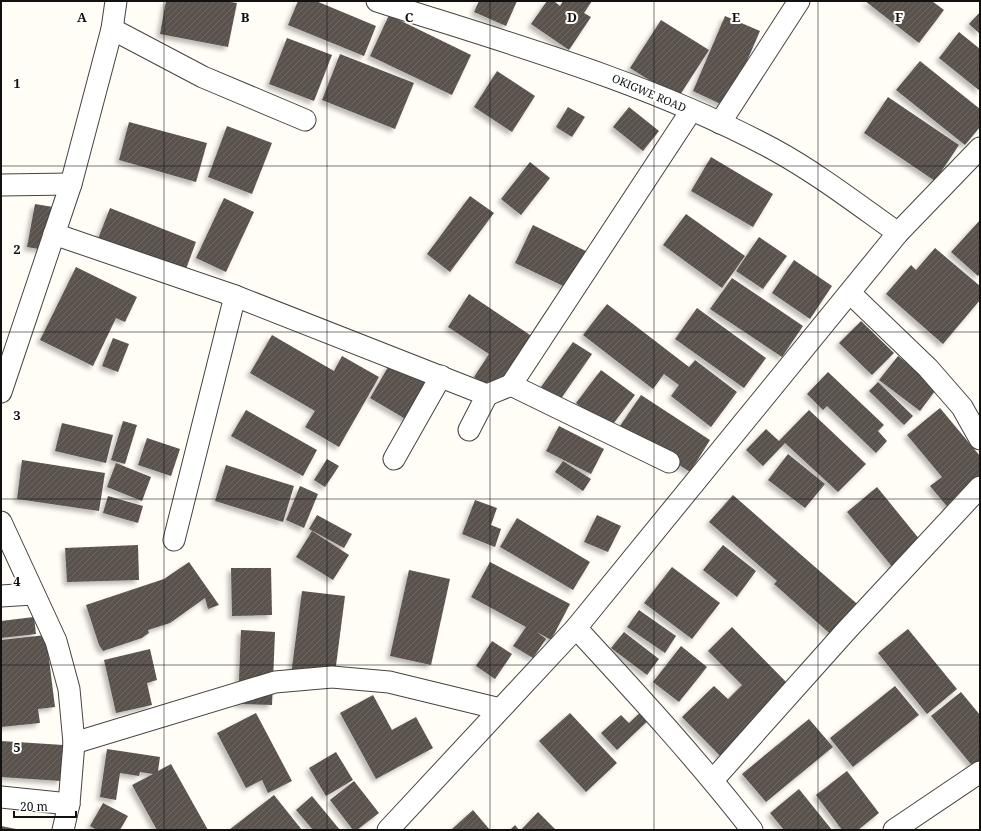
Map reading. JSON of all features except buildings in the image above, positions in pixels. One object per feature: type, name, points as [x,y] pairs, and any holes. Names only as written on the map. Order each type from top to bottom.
[{"type":"street","points":[[1,392],[71,184],[112,29],[116,1]]},
{"type":"street","name":"OKIGWE ROAD","points":[[377,1],[591,69],[720,123],[804,167],[898,233]]},
{"type":"street","points":[[720,123],[799,1]]},
{"type":"street","points":[[112,29],[203,77],[304,120]]},
{"type":"street","points":[[469,430],[487,395],[511,385],[692,111]]},
{"type":"street","points":[[388,830],[576,628],[898,233],[980,148]]},
{"type":"street","points":[[1,185],[71,184]]},
{"type":"street","points":[[54,234],[235,296],[487,395]]},
{"type":"street","points":[[850,293],[928,368],[962,407],[980,439]]},
{"type":"street","points":[[174,540],[235,296]]},
{"type":"street","points":[[394,459],[441,376]]},
{"type":"street","points":[[511,385],[668,462]]},
{"type":"street","points":[[713,780],[846,631],[980,487]]},
{"type":"street","points":[[1,522],[56,641],[69,689],[74,744],[69,804],[63,830]]},
{"type":"street","points":[[1,596],[34,594]]},
{"type":"street","points":[[576,628],[654,712],[713,780],[752,830]]},
{"type":"street","points":[[74,744],[275,682],[332,677],[389,682],[500,709]]},
{"type":"street","points":[[894,830],[980,772]]},
{"type":"street","points":[[1,797],[69,804]]}]
